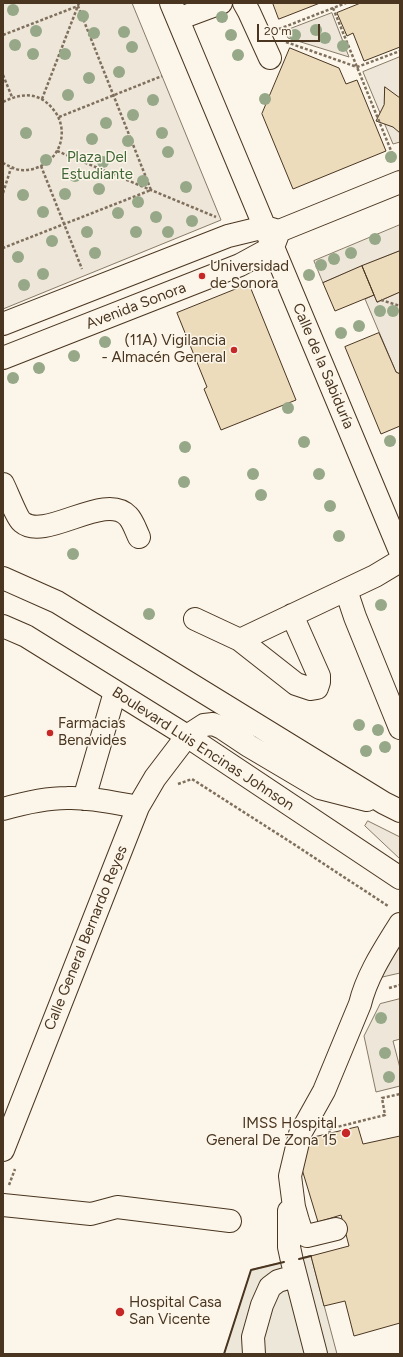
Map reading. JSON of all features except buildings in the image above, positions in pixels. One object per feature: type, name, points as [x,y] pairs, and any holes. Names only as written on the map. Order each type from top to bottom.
[{"type":"main road","points":[[174,11],[221,3]]},
{"type":"main road","points":[[244,3],[270,58]]},
{"type":"main road","name":"Calle de la Sabiduría","points":[[174,11],[272,235],[400,552]]},
{"type":"main road","name":"Avenida Sonora","points":[[3,358],[240,265],[272,235],[400,182]]},
{"type":"main road","name":"Avenida Sonora","points":[[3,324],[228,236],[272,235]]},
{"type":"main road","points":[[3,484],[21,522],[28,526],[43,526],[110,508],[119,510],[128,516],[139,538]]},
{"type":"main road","points":[[240,640],[375,576],[400,561]]},
{"type":"main road","points":[[3,578],[57,602],[392,807]]},
{"type":"main road","points":[[346,590],[355,617],[400,728]]},
{"type":"main road","points":[[195,619],[240,640],[296,684],[311,690],[317,688],[320,682],[319,676],[292,615]]},
{"type":"main road","name":"Boulevard Luis Encinas Johnson","points":[[3,626],[26,636],[187,736],[400,878]]},
{"type":"main road","points":[[84,799],[115,692]]},
{"type":"main road","name":"Calle General Bernardo Reyes","points":[[9,1159],[9,1115],[138,807],[155,778],[187,736],[204,725],[213,724],[320,788],[392,807]]},
{"type":"main road","points":[[3,809],[45,799],[68,798],[138,807]]},
{"type":"main road","points":[[316,1354],[295,1276],[289,1246],[290,1176],[300,1134],[324,1091],[360,1004],[363,990],[397,917]]},
{"type":"main road","points":[[290,1176],[294,1207],[302,1233],[307,1236],[336,1229]]},
{"type":"main road","points":[[3,1204],[91,1214],[117,1207],[230,1220]]},
{"type":"main road","points":[[254,1354],[253,1338],[262,1305],[270,1286],[278,1280],[295,1276]]},
{"type":"path","points":[[275,31],[346,3]]},
{"type":"path","points":[[3,35],[78,4]]},
{"type":"path","points":[[78,4],[151,190]]},
{"type":"path","points":[[42,99],[78,4]]},
{"type":"path","points":[[333,8],[392,153]]},
{"type":"path","points":[[285,42],[357,67],[400,51]]},
{"type":"path","points":[[3,75],[12,97]]},
{"type":"path","points":[[59,117],[162,76]]},
{"type":"path","points":[[3,102],[12,97],[33,95],[50,104],[59,117],[62,128],[61,140],[57,151],[50,160],[41,166],[21,170],[12,168],[3,163]]},
{"type":"path","points":[[57,151],[222,220]]},
{"type":"path","points":[[41,166],[84,276]]},
{"type":"path","points":[[3,193],[12,168]]},
{"type":"path","points":[[3,248],[151,190]]},
{"type":"path","points":[[381,300],[400,306]]},
{"type":"path","points":[[175,786],[192,779],[292,843],[397,917]]},
{"type":"path","points":[[330,1134],[329,1129],[385,1115],[382,1098],[400,1094]]},
{"type":"path","points":[[3,1204],[9,1159]]},
{"type":"green space","name":"Plaza Del Estudiante","points":[[3,3],[132,3],[221,220],[3,309]]},
{"type":"green space","points":[[332,13],[349,57],[288,38],[285,31]]},
{"type":"green space","points":[[400,57],[400,142],[393,144],[363,72]]},
{"type":"green space","points":[[400,225],[400,251],[323,283],[314,261]]},
{"type":"green space","points":[[400,292],[400,374],[396,372],[365,299],[374,295],[377,302]]},
{"type":"green space","points":[[368,821],[400,837],[400,859],[365,826]]},
{"type":"green space","points":[[400,939],[400,973],[378,978]]},
{"type":"green space","points":[[400,999],[400,1039],[393,1041],[400,1068],[400,1086],[376,1092],[364,1036],[380,1004]]},
{"type":"shaded area","points":[[311,1256],[337,1354],[224,1354],[251,1270]]},
{"type":"wall","points":[[299,1259],[311,1256]]},
{"type":"wall","points":[[224,1354],[251,1270],[284,1262]]},
{"type":"place","name":"Universidad de Sonora","points":[[202,276]]},
{"type":"place","name":"(11A) Vigilancia - Almacén General","points":[[234,350]]},
{"type":"place","name":"Farmacias Benavides","points":[[50,733]]},
{"type":"place","name":"IMSS Hospital General De Zona 15","points":[[346,1133]]},
{"type":"place","name":"Hospital Casa San Vicente","points":[[120,1312]]}]
